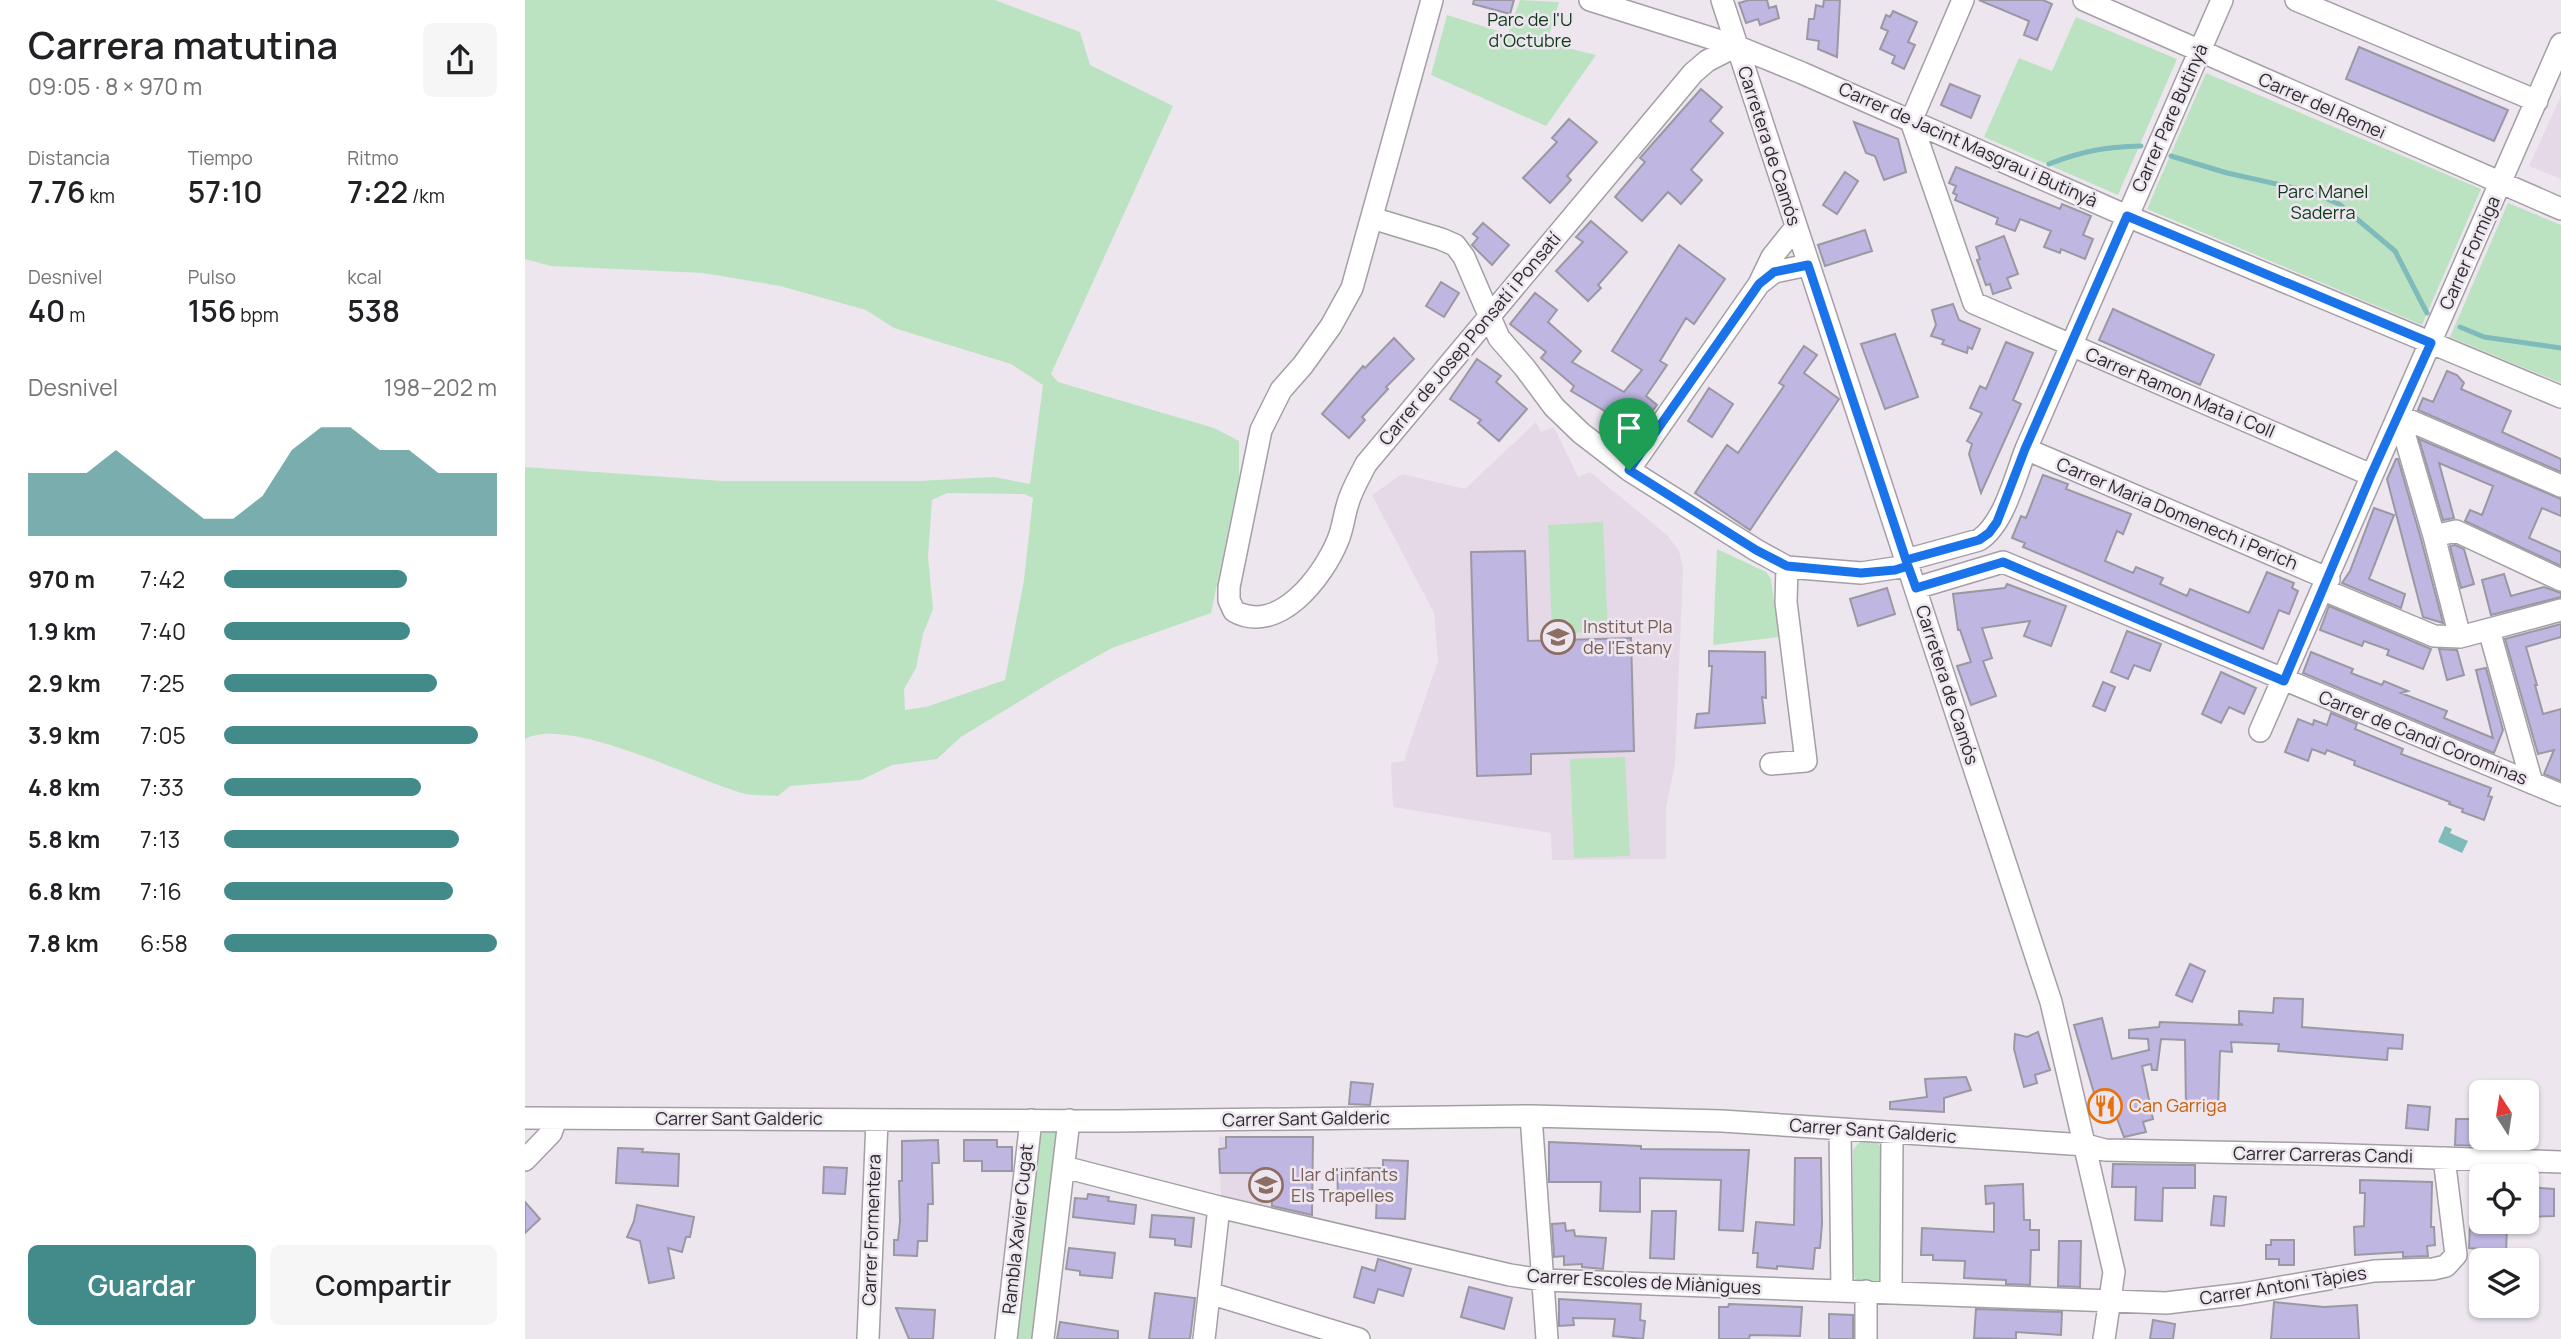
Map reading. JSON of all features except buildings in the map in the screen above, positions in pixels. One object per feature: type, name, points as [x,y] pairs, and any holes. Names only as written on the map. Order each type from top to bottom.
[{"type":"street","points":[[1432,0],[1372,218],[1455,245],[1464,257],[1499,338],[1554,407],[1581,433],[1629,470],[1756,550],[1787,566],[1861,573],[1895,570],[1907,563],[1979,540],[1988,567],[1916,588]]},
{"type":"street","name":"Carrer de Jacint Masgrau i Butinyà","points":[[1590,0],[1736,46],[2127,216],[2561,397]]},
{"type":"street","name":"Carretera de Camós","points":[[1722,0],[2051,1002],[2114,1272],[2105,1339]]},
{"type":"street","points":[[1911,121],[1963,0]]},
{"type":"street","name":"Carrer del Remei","points":[[2084,0],[2561,209]]},
{"type":"street","name":"Carrer Pare Butinyà","points":[[1979,540],[1989,533],[1997,522],[2025,449],[2222,0]]},
{"type":"street","points":[[2296,0],[2537,101]]},
{"type":"street","name":"Carrer Formiga","points":[[2260,731],[2561,44]]},
{"type":"street","name":"Carrer de Josep Ponsatí i Ponsatí","points":[[1372,218],[1345,304],[1303,365],[1280,390],[1261,430],[1229,587],[1234,611],[1244,617],[1269,616],[1299,597],[1324,566],[1339,539],[1348,502],[1366,464],[1693,73],[1707,61],[1736,46]]},
{"type":"street","name":"Carrer Ramon Mata i Coll","points":[[1911,121],[1974,303],[2371,475]]},
{"type":"street","points":[[1629,470],[1759,284],[1772,257],[1796,227]]},
{"type":"street","points":[[1759,284],[1774,272],[1808,265]]},
{"type":"street","points":[[2399,416],[2561,486]]},
{"type":"street","points":[[2399,416],[2460,637],[2561,610]]},
{"type":"street","name":"Carrer Maria Domenech i Perich","points":[[2025,449],[2434,636],[2460,637]]},
{"type":"street","points":[[2434,536],[2456,531],[2561,580]]},
{"type":"street","name":"Carrer de Candi Corominas","points":[[1988,567],[2003,562],[2561,795]]},
{"type":"street","points":[[1771,764],[1806,761],[1786,602],[1787,566]]},
{"type":"street","points":[[2489,630],[2532,783]]},
{"type":"street","points":[[1531,1116],[1547,1339]]},
{"type":"street","name":"Carrer Sant Galderic","points":[[525,1118],[877,1121],[1531,1116],[1722,1121],[2086,1145]]},
{"type":"street","points":[[525,1160],[551,1133],[556,1119]]},
{"type":"street","name":"Rambla Xavier Cugat","points":[[1006,1339],[1031,1119]]},
{"type":"street","name":"Rambla Xavier Cugat","points":[[1043,1339],[1069,1120]]},
{"type":"street","name":"Carrer Formentera","points":[[868,1339],[877,1121]]},
{"type":"street","points":[[1840,1129],[1842,1290]]},
{"type":"street","points":[[1891,1292],[1892,1133]]},
{"type":"street","name":"Carrer Carreras Candi","points":[[2086,1145],[2105,1150],[2561,1162]]},
{"type":"street","name":"Carrer Antoni Tàpies","points":[[2111,1302],[2167,1303],[2242,1294],[2374,1271],[2446,1266],[2456,1255],[2444,1158]]},
{"type":"street","name":"Carrer Escoles de Miànigues","points":[[1064,1167],[1219,1207],[1510,1275],[1542,1280],[2111,1302]]},
{"type":"street","points":[[1204,1339],[1219,1207]]},
{"type":"street","points":[[1866,1291],[1866,1339]]},
{"type":"street","points":[[1209,1293],[1359,1339]]},
{"type":"shaded area","points":[[2561,96],[2561,179],[2529,166]]},
{"type":"shaded area","name":"Institut Pla de l'Estany","points":[[1536,422],[1541,432],[1554,427],[1578,477],[1590,472],[1668,536],[1679,551],[1683,568],[1675,764],[1666,808],[1666,859],[1552,860],[1551,833],[1393,807],[1391,763],[1406,761],[1405,757],[1438,661],[1434,613],[1372,495],[1402,474],[1465,489]]},
{"type":"shaded area","name":"Llar d'infants Els Trapelles","points":[[1219,1137],[1313,1137],[1312,1216],[1221,1197]]},
{"type":"green space","points":[[525,0],[995,0],[1080,32],[1090,65],[1173,106],[1051,374],[1058,382],[1214,428],[1239,441],[1239,479],[1211,613],[1112,648],[961,737],[937,759],[892,765],[861,780],[790,786],[778,796],[746,794],[601,742],[545,734],[525,739],[525,467],[723,481],[918,481],[994,477],[1030,484],[1043,385],[1011,364],[894,328],[866,310],[780,286],[703,273],[551,266],[525,259]],"holes":[[[947,493],[1024,494],[1033,498],[1024,580],[1005,680],[926,707],[905,710],[904,689],[916,668],[923,634],[933,609],[928,557],[932,500]]]},
{"type":"green space","name":"Parc de l'U d'Octubre","points":[[1520,0],[1559,2],[1547,43],[1596,55],[1546,126],[1431,75],[1447,15],[1508,34]]},
{"type":"green space","points":[[2076,17],[2177,59],[2118,195],[1984,137],[2019,58],[2052,71]]},
{"type":"green space","name":"Parc Manel Saderra","points":[[2206,73],[2481,189],[2422,325],[2147,209]]},
{"type":"green space","points":[[2508,203],[2561,225],[2561,383],[2450,337]]},
{"type":"green space","points":[[1603,522],[1608,631],[1552,634],[1548,525]]},
{"type":"green space","points":[[1717,549],[1766,572],[1771,579],[1779,637],[1713,645]]},
{"type":"green space","points":[[1625,757],[1630,856],[1574,858],[1570,759]]},
{"type":"green space","points":[[1049,1128],[1058,1128],[1037,1339],[1015,1339],[1040,1138]]},
{"type":"green space","points":[[1862,1139],[1874,1141],[1884,1149],[1881,1282],[1874,1285],[1858,1282],[1853,1275],[1853,1150]]},
{"type":"water","points":[[2445,826],[2452,829],[2450,833],[2468,841],[2462,853],[2438,842]]},
{"type":"waterway","points":[[2049,164],[2094,151],[2141,146]]},
{"type":"waterway","points":[[2171,156],[2227,173],[2308,191],[2339,204],[2395,251],[2427,313]]},
{"type":"waterway","points":[[2460,327],[2484,337],[2561,348]]},
{"type":"place","name":"Institut Pla de l'Estany","points":[[1558,637]]},
{"type":"place","name":"Can Garriga","points":[[2105,1106]]},
{"type":"place","name":"Llar d'infants Els Trapelles","points":[[1266,1185]]},
{"type":"route","points":[[2127,216],[2431,343],[2371,475],[2284,681],[2003,562],[1916,588],[1908,566],[1861,573],[1787,566],[1756,550],[1629,470],[1759,284],[1774,272],[1791,267],[1808,265],[1906,560],[1979,540],[1989,533],[1997,522],[2025,449],[2127,216]]}]
